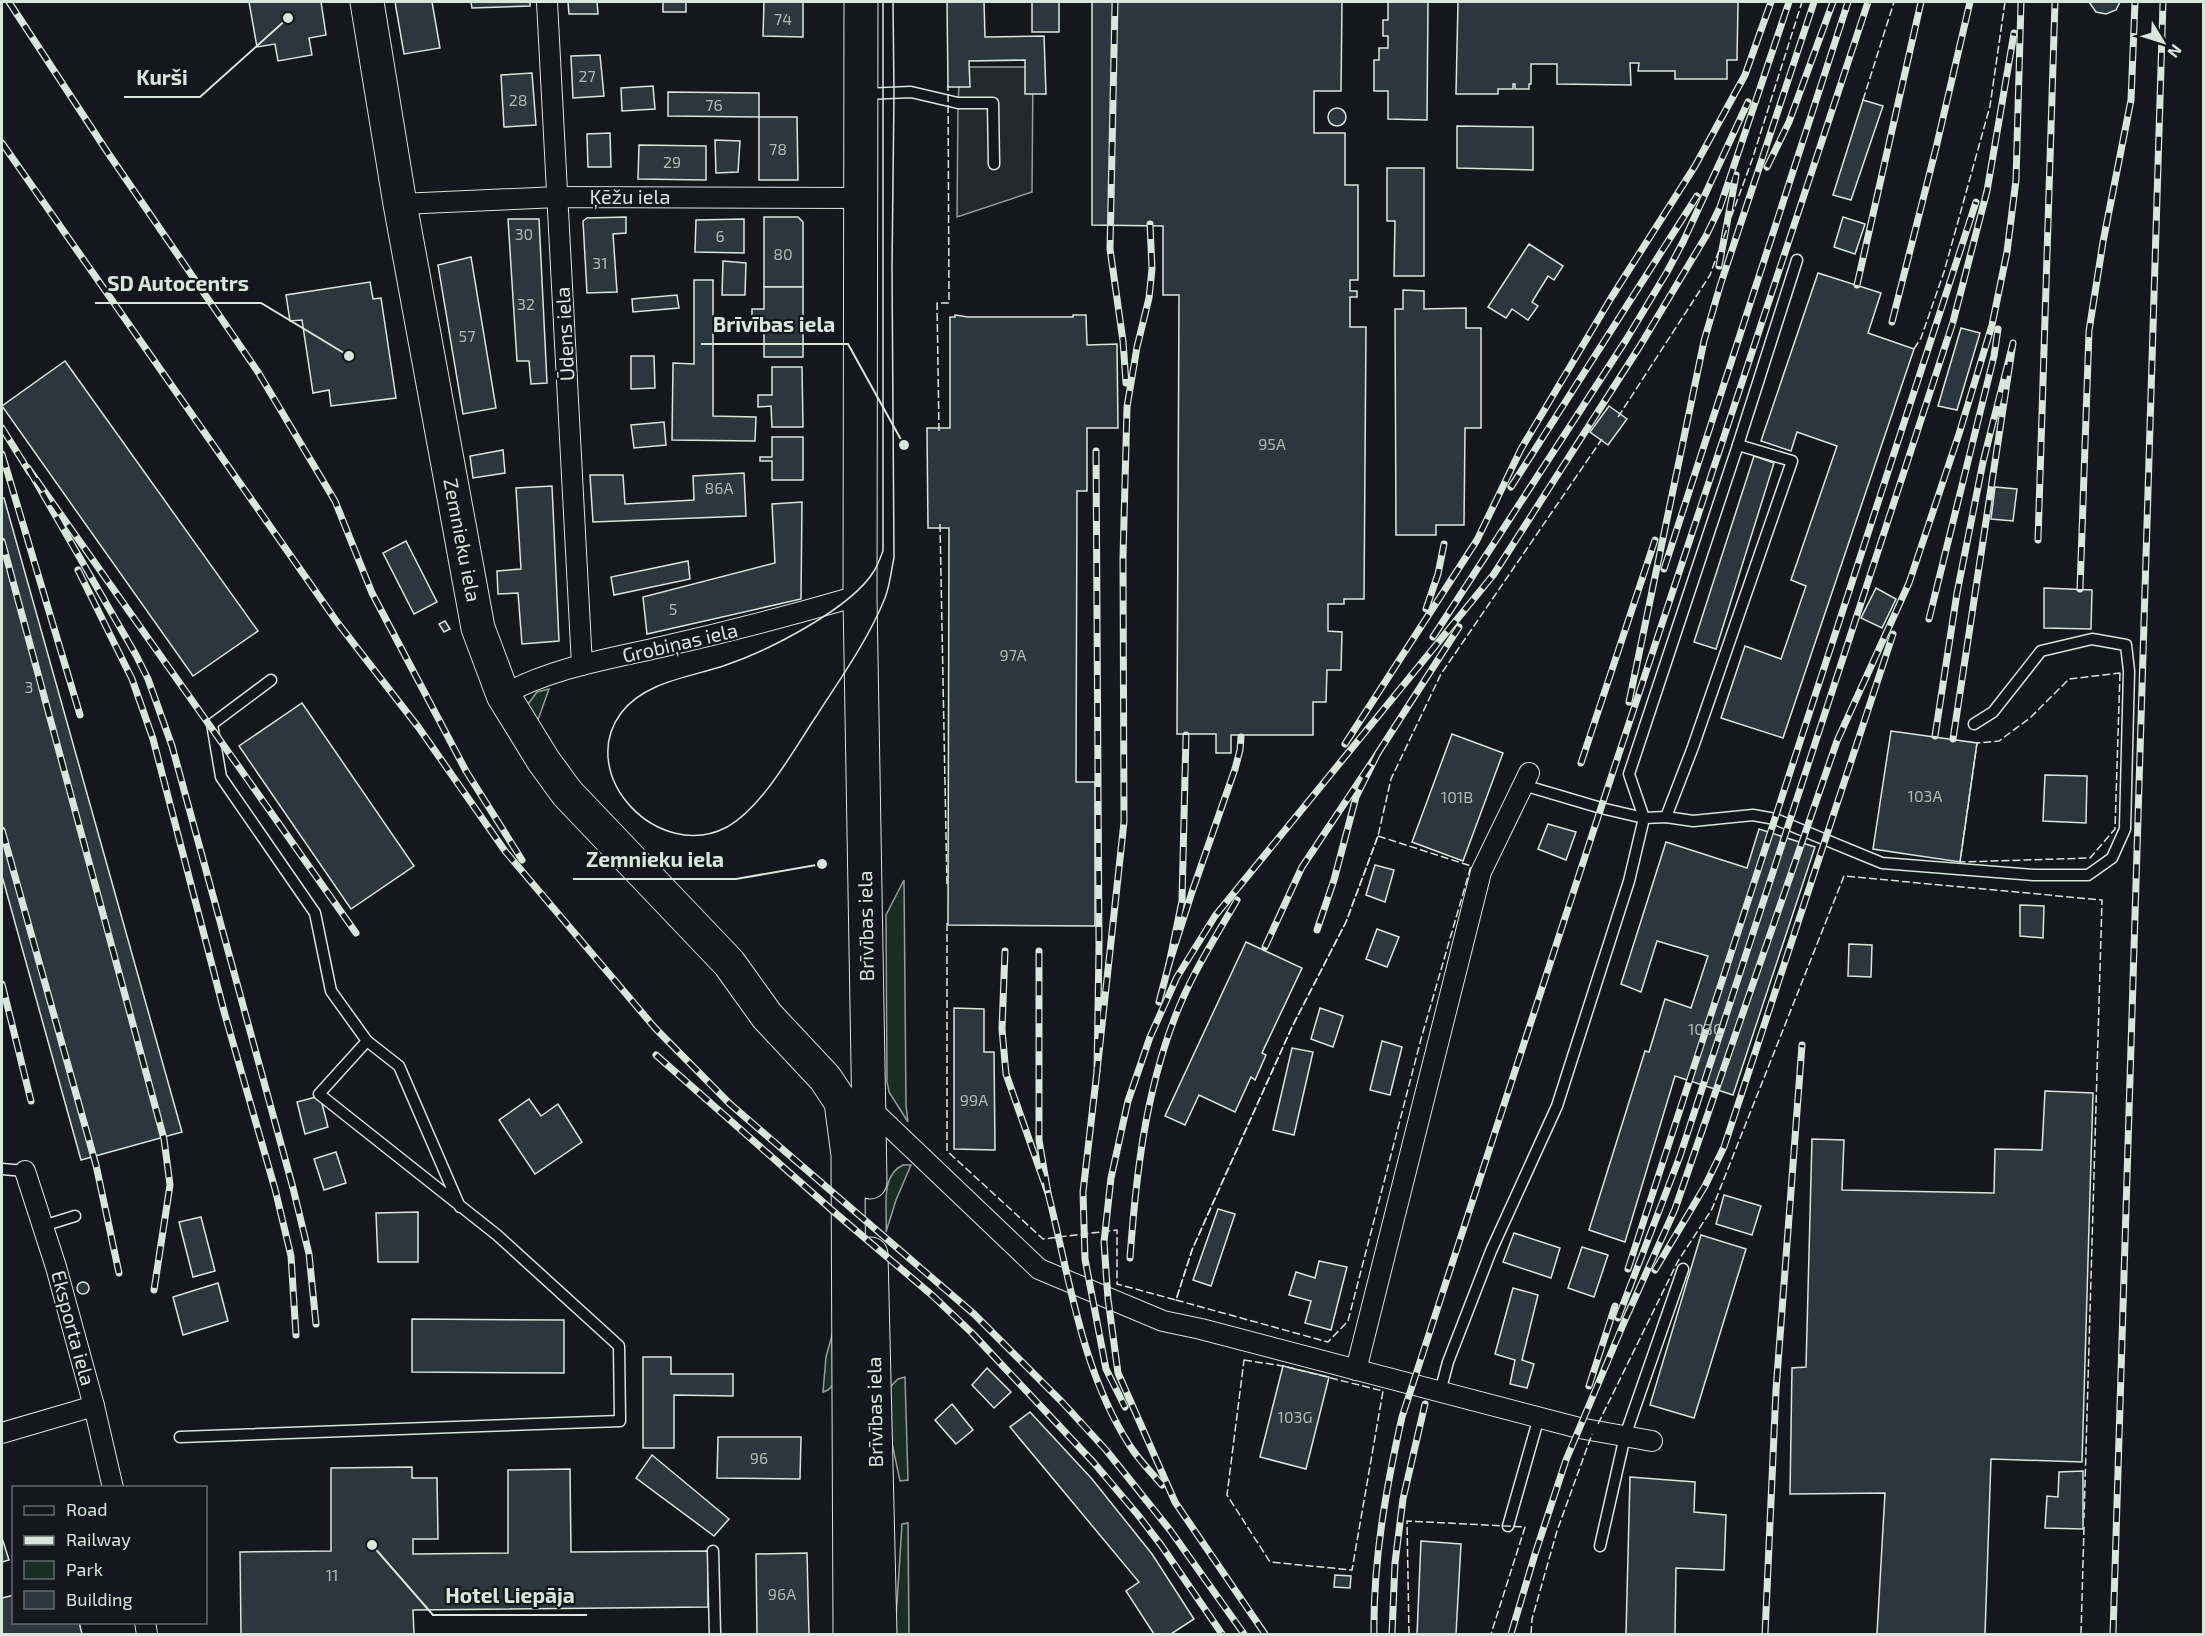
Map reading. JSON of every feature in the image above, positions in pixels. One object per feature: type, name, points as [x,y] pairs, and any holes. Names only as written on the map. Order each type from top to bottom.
[{"type":"highway","name":"Zemnieku iela","points":[[367,2],[400,204],[478,628],[503,695],[543,760],[567,793],[729,963],[758,982],[827,1049],[855,1105]]},
{"type":"highway","name":"Brīvības iela","points":[[861,2],[860,598],[855,1105],[880,1635]]},
{"type":"highway","name":"Brīvības iela","points":[[850,1635],[848,1155],[855,1105]]},
{"type":"street","name":"Ūdens iela","points":[[548,2],[582,666]]},
{"type":"street","name":"Ķēžu iela","points":[[400,204],[558,197],[861,198]]},
{"type":"street","name":"Grobiņas iela","points":[[503,695],[522,684],[582,666],[749,627],[847,599],[860,598]]},
{"type":"street","points":[[1356,1370],[1481,872],[1526,779]]},
{"type":"street","points":[[855,1105],[1039,1269],[1163,1321],[1539,1417],[1652,1441]]},
{"type":"street","name":"Eksporta iela","points":[[25,1171],[56,1268],[94,1406],[113,1486]]},
{"type":"street","points":[[2,1433],[94,1406]]},
{"type":"lane","points":[[862,94],[911,93],[958,103],[993,103],[994,164]]},
{"type":"lane","points":[[1440,1392],[1448,1362],[1491,1251],[1557,1106],[1629,882],[1644,819],[1629,774],[1797,260]]},
{"type":"lane","points":[[1666,817],[1693,747],[1792,461],[1738,445]]},
{"type":"lane","points":[[1526,779],[1601,808],[1644,819],[1666,817],[1693,821],[1753,815],[1775,819],[1882,863],[2034,875],[2088,875],[2112,858],[2125,829],[2129,671],[2126,645],[2092,639],[2041,651],[1993,711],[1974,724]]},
{"type":"lane","points":[[271,680],[212,724],[221,777],[315,913],[331,991],[367,1041],[399,1066],[460,1207]]},
{"type":"lane","points":[[180,1437],[620,1421],[620,1346],[497,1235],[320,1094],[367,1041]]},
{"type":"lane","points":[[2,1169],[25,1171]]},
{"type":"lane","points":[[43,1226],[75,1216]]},
{"type":"lane","points":[[1600,1546],[1625,1436],[1668,1306],[1683,1269]]},
{"type":"lane","points":[[1508,1526],[1539,1417]]},
{"type":"lane","points":[[713,1551],[715,1635]]},
{"type":"green space","points":[[549,689],[538,720],[529,711],[528,704],[537,692]]},
{"type":"green space","points":[[904,880],[908,1122],[889,1092],[887,1081],[886,915]]},
{"type":"green space","points":[[903,1165],[911,1165],[896,1200],[886,1232],[888,1185],[895,1170]]},
{"type":"green space","points":[[838,1314],[833,1385],[823,1392],[826,1357]]},
{"type":"green space","points":[[905,1377],[908,1480],[900,1481],[889,1429],[888,1389],[898,1379]]},
{"type":"green space","points":[[908,1523],[909,1634],[895,1634],[902,1524]]},
{"type":"shaded area","points":[[960,67],[1033,67],[1032,192],[957,217],[958,103]]},
{"type":"building","points":[[249,2],[321,2],[326,35],[309,38],[312,55],[278,61],[275,44],[257,47]]},
{"type":"building","points":[[395,2],[432,2],[440,48],[404,54]]},
{"type":"building","points":[[471,2],[530,2],[530,6],[472,8]]},
{"type":"building","points":[[568,2],[597,2],[598,14],[569,14]]},
{"type":"building","points":[[663,2],[686,2],[686,12],[663,12]]},
{"type":"building","points":[[764,2],[803,2],[803,37],[763,36]]},
{"type":"building","points":[[947,2],[984,2],[985,37],[1044,36],[1046,94],[1025,94],[1025,60],[969,61],[970,87],[948,87]]},
{"type":"building","points":[[1032,2],[1059,2],[1059,32],[1032,32]]},
{"type":"building","points":[[1092,2],[1342,2],[1341,91],[1314,91],[1314,133],[1345,133],[1345,185],[1358,185],[1358,280],[1350,280],[1350,291],[1357,291],[1357,297],[1350,297],[1350,327],[1366,327],[1364,599],[1344,599],[1344,604],[1328,604],[1328,631],[1342,632],[1341,670],[1327,670],[1326,702],[1313,702],[1313,735],[1231,735],[1231,753],[1216,753],[1216,734],[1177,734],[1179,295],[1163,295],[1163,226],[1092,225]]},
{"type":"building","points":[[1388,2],[1428,2],[1427,120],[1388,119],[1388,91],[1374,91],[1374,60],[1379,60],[1379,48],[1388,48],[1388,36],[1383,36],[1383,20],[1388,20]]},
{"type":"building","points":[[1458,2],[1738,2],[1737,60],[1727,60],[1727,79],[1675,79],[1675,71],[1638,71],[1639,63],[1630,63],[1631,85],[1557,84],[1557,64],[1531,64],[1529,89],[1515,89],[1515,84],[1513,84],[1513,89],[1498,89],[1498,94],[1456,94]]},
{"type":"building","points":[[2089,2],[2120,2],[2116,10],[2106,14],[2096,12]]},
{"type":"building","points":[[600,55],[604,96],[573,98],[571,56]]},
{"type":"building","points":[[532,73],[536,125],[504,127],[501,75]]},
{"type":"building","points":[[653,86],[655,109],[622,111],[621,88]]},
{"type":"building","points":[[668,92],[759,93],[759,117],[668,116]]},
{"type":"building","points":[[1863,100],[1883,106],[1851,200],[1833,195]]},
{"type":"building","points":[[1337,108],[1343,111],[1346,117],[1343,123],[1337,126],[1331,123],[1328,117],[1331,111]]},
{"type":"building","points":[[759,117],[797,117],[798,180],[759,180]]},
{"type":"building","points":[[1457,126],[1533,127],[1533,170],[1457,168]]},
{"type":"building","points":[[610,133],[611,167],[588,167],[587,134]]},
{"type":"building","points":[[715,140],[740,141],[738,172],[716,173]]},
{"type":"building","points":[[639,145],[706,146],[706,180],[638,179]]},
{"type":"building","points":[[1387,168],[1424,168],[1424,276],[1394,276],[1395,221],[1387,221]]},
{"type":"building","points":[[626,217],[626,233],[613,234],[617,292],[587,293],[583,221],[587,218]]},
{"type":"building","points":[[764,217],[798,217],[803,222],[803,287],[764,287]]},
{"type":"building","points":[[1843,217],[1865,224],[1855,254],[1834,247]]},
{"type":"building","points":[[508,219],[539,219],[547,383],[531,384],[529,361],[517,361]]},
{"type":"building","points":[[744,219],[744,253],[695,252],[696,220]]},
{"type":"building","points":[[1529,244],[1563,266],[1554,280],[1548,276],[1532,302],[1538,306],[1528,320],[1512,309],[1506,318],[1488,307]]},
{"type":"building","points":[[471,257],[496,408],[463,414],[438,265]]},
{"type":"building","points":[[723,261],[746,263],[745,295],[722,295]]},
{"type":"building","points":[[1818,273],[1881,293],[1868,333],[1914,349],[1783,738],[1721,718],[1745,646],[1781,659],[1806,586],[1791,580],[1837,446],[1797,432],[1791,451],[1761,441]]},
{"type":"building","points":[[694,280],[713,280],[713,416],[756,417],[755,441],[672,440],[673,363],[694,364]]},
{"type":"building","points":[[370,282],[373,299],[381,298],[396,398],[331,406],[329,390],[313,393],[302,320],[290,321],[286,295]]},
{"type":"building","points":[[764,287],[803,287],[803,357],[764,357],[764,318],[752,318],[752,309],[764,309]]},
{"type":"building","points":[[1403,290],[1424,291],[1424,309],[1466,308],[1466,328],[1481,328],[1481,428],[1465,428],[1464,525],[1436,525],[1436,535],[1396,535],[1395,309],[1403,309]]},
{"type":"building","points":[[677,295],[679,308],[633,312],[632,299]]},
{"type":"building","points":[[955,315],[1073,317],[1073,315],[1086,315],[1087,345],[1117,344],[1118,428],[1087,428],[1087,491],[1077,491],[1076,782],[1095,782],[1095,926],[948,925],[949,528],[928,528],[927,428],[950,428],[950,317],[955,317]]},
{"type":"building","points":[[1961,328],[1980,333],[1957,410],[1938,406]]},
{"type":"building","points":[[631,356],[654,356],[655,388],[631,389]]},
{"type":"building","points":[[65,361],[258,631],[193,676],[2,406]]},
{"type":"building","points":[[772,367],[802,367],[803,427],[772,427],[771,406],[758,407],[758,395],[772,395]]},
{"type":"building","points":[[1609,406],[1627,419],[1608,445],[1590,432]]},
{"type":"building","points":[[664,422],[666,445],[634,448],[631,425]]},
{"type":"building","points":[[772,437],[803,437],[803,480],[772,480],[772,461],[760,461],[760,457],[772,457]]},
{"type":"building","points":[[503,450],[505,473],[473,478],[470,456]]},
{"type":"building","points":[[1754,456],[1774,463],[1716,649],[1694,642]]},
{"type":"building","points":[[744,473],[746,516],[593,522],[590,475],[623,475],[625,504],[694,500],[693,476]]},
{"type":"building","points":[[552,486],[559,641],[522,644],[518,593],[498,594],[497,571],[521,569],[516,488]]},
{"type":"building","points":[[1995,487],[2017,489],[2013,521],[1991,519]]},
{"type":"building","points":[[2,498],[4,498],[182,1132],[81,1160],[2,876]]},
{"type":"building","points":[[802,502],[801,599],[647,634],[643,597],[775,563],[772,504]]},
{"type":"building","points":[[406,541],[437,602],[414,614],[383,553]]},
{"type":"building","points":[[688,561],[690,579],[614,595],[611,577]]},
{"type":"building","points":[[1876,588],[1896,599],[1882,628],[1861,618]]},
{"type":"building","points":[[2044,588],[2092,590],[2091,629],[2044,628]]},
{"type":"building","points":[[445,621],[450,629],[444,632],[439,624]]},
{"type":"building","points":[[302,703],[414,866],[351,909],[239,746]]},
{"type":"building","points":[[1891,731],[1977,743],[1960,862],[1873,849]]},
{"type":"building","points":[[1452,734],[1503,753],[1463,861],[1412,842]]},
{"type":"building","points":[[2045,775],[2087,776],[2086,823],[2043,821]]},
{"type":"building","points":[[1548,824],[1576,832],[1566,860],[1538,849]]},
{"type":"building","points":[[1759,829],[1815,847],[1733,1095],[1675,1076],[1625,1242],[1589,1230],[1645,1051],[1649,1052],[1665,999],[1691,1008],[1708,956],[1657,941],[1641,992],[1621,984],[1666,842],[1747,868]]},
{"type":"building","points":[[1375,865],[1394,870],[1385,902],[1366,895]]},
{"type":"building","points":[[2020,905],[2044,906],[2043,938],[2020,936]]},
{"type":"building","points":[[1377,929],[1399,937],[1387,967],[1366,959]]},
{"type":"building","points":[[1246,942],[1302,968],[1262,1053],[1266,1055],[1255,1080],[1251,1077],[1235,1112],[1199,1095],[1185,1125],[1165,1116]]},
{"type":"building","points":[[1849,944],[1872,945],[1871,977],[1848,976]]},
{"type":"building","points":[[954,1008],[984,1009],[984,1052],[994,1052],[995,1150],[954,1149]]},
{"type":"building","points":[[1320,1008],[1343,1016],[1333,1047],[1311,1039]]},
{"type":"building","points":[[1382,1041],[1402,1047],[1390,1095],[1370,1090]]},
{"type":"building","points":[[1292,1048],[1313,1052],[1294,1135],[1273,1130]]},
{"type":"building","points":[[2045,1091],[2093,1093],[2082,1462],[1991,1459],[1985,1634],[1877,1634],[1885,1493],[1790,1494],[1792,1368],[1806,1367],[1812,1139],[1844,1140],[1842,1190],[1994,1193],[1995,1149],[2042,1150]]},
{"type":"building","points":[[320,1096],[328,1127],[305,1134],[297,1102]]},
{"type":"building","points":[[529,1099],[541,1116],[558,1104],[582,1142],[535,1174],[499,1120]]},
{"type":"building","points":[[336,1152],[346,1183],[324,1190],[314,1159]]},
{"type":"building","points":[[1724,1195],[1761,1206],[1752,1235],[1716,1224]]},
{"type":"building","points":[[1218,1209],[1235,1214],[1211,1286],[1193,1280]]},
{"type":"building","points":[[418,1212],[418,1262],[378,1262],[376,1213]]},
{"type":"building","points":[[201,1217],[215,1271],[193,1277],[179,1222]]},
{"type":"building","points":[[1514,1233],[1560,1248],[1551,1278],[1503,1262]]},
{"type":"building","points":[[1701,1235],[1746,1249],[1694,1418],[1650,1405]]},
{"type":"building","points":[[1582,1247],[1608,1255],[1594,1297],[1568,1288]]},
{"type":"building","points":[[1319,1261],[1347,1267],[1331,1330],[1305,1323],[1311,1301],[1289,1295],[1296,1272],[1315,1278]]},
{"type":"building","points":[[85,1282],[89,1288],[85,1294],[81,1294],[77,1286]]},
{"type":"building","points":[[218,1283],[228,1321],[183,1335],[173,1297]]},
{"type":"building","points":[[1513,1288],[1538,1295],[1522,1360],[1534,1364],[1527,1388],[1510,1384],[1515,1360],[1495,1354]]},
{"type":"building","points":[[412,1319],[564,1320],[564,1373],[412,1372]]},
{"type":"building","points":[[643,1357],[671,1357],[671,1374],[733,1374],[733,1396],[674,1395],[674,1448],[643,1448]]},
{"type":"building","points":[[1283,1366],[1329,1377],[1306,1469],[1260,1457]]},
{"type":"building","points":[[987,1368],[1011,1392],[994,1408],[972,1385]]},
{"type":"building","points":[[952,1404],[973,1430],[956,1444],[935,1420]]},
{"type":"building","points":[[1030,1412],[1092,1479],[1152,1554],[1194,1619],[1171,1634],[1154,1634],[1126,1591],[1139,1582],[1010,1427]]},
{"type":"building","points":[[718,1437],[801,1437],[800,1479],[717,1478]]},
{"type":"building","points":[[652,1455],[729,1519],[714,1536],[636,1478]]},
{"type":"building","points":[[412,1467],[412,1478],[437,1478],[438,1539],[413,1539],[413,1554],[508,1553],[508,1470],[570,1469],[571,1552],[708,1551],[708,1607],[413,1610],[414,1634],[241,1634],[240,1552],[331,1551],[331,1468]]},
{"type":"building","points":[[2083,1471],[2083,1529],[2045,1528],[2047,1496],[2058,1497],[2059,1472]]},
{"type":"building","points":[[1630,1477],[1695,1482],[1694,1512],[1726,1515],[1724,1570],[1676,1568],[1675,1634],[1626,1634]]},
{"type":"building","points":[[2,1538],[9,1560],[2,1562]]},
{"type":"building","points":[[1421,1541],[1461,1544],[1456,1634],[1417,1634]]},
{"type":"building","points":[[807,1553],[809,1634],[757,1634],[756,1554]]},
{"type":"building","points":[[1335,1575],[1351,1576],[1350,1588],[1334,1587]]},
{"type":"building","points":[[12,1596],[12,1624],[80,1624],[82,1634],[2,1634],[2,1598]]},
{"type":"tram line","points":[[883,2],[883,551],[875,569],[863,585],[847,600],[807,627],[763,650],[726,665],[656,687],[631,702],[621,713],[610,737],[609,762],[616,786],[631,807],[651,823],[675,833],[701,835],[727,827],[753,806],[788,760],[854,658],[871,629],[888,588],[894,558],[893,2]]},
{"type":"railway","points":[[9,2],[106,150],[258,372],[335,501],[372,593],[466,771],[522,860]]},
{"type":"railway","points":[[1115,2],[1110,249],[1123,341],[1126,383]]},
{"type":"railway","points":[[1345,744],[1477,540],[1521,449],[1611,298],[1695,166],[1745,75],[1771,2]]},
{"type":"railway","points":[[1265,1634],[1175,1502],[1118,1373],[1108,1299],[1104,1242],[1111,1178],[1128,1101],[1150,1037],[1177,977],[1215,916],[1494,574],[1640,346],[1706,236],[1720,207],[1789,2]]},
{"type":"railway","points":[[1629,702],[1704,341],[1814,2]]},
{"type":"railway","points":[[1767,167],[1789,122],[1833,2]]},
{"type":"railway","points":[[1664,569],[1848,2]]},
{"type":"railway","points":[[1374,1634],[1378,1552],[1402,1417],[1868,2]]},
{"type":"railway","points":[[1857,285],[1921,2]]},
{"type":"railway","points":[[1892,322],[1970,2]]},
{"type":"railway","points":[[1511,1634],[1566,1460],[1675,1209],[1837,741],[1909,583],[1959,434],[1992,325],[2007,252],[2016,180],[2021,2]]},
{"type":"railway","points":[[2038,540],[2055,2]]},
{"type":"railway","points":[[2080,589],[2089,331],[2103,242],[2131,100],[2135,2]]},
{"type":"railway","points":[[2113,1634],[2163,2]]},
{"type":"railway","points":[[1618,1318],[1680,1156],[1953,322],[1987,191],[2014,33]]},
{"type":"railway","points":[[1433,637],[1626,340],[1667,272],[1748,102]]},
{"type":"railway","points":[[2,143],[337,622],[419,728],[505,851],[655,1028],[730,1104],[974,1314],[1063,1403],[1106,1450],[1170,1530],[1244,1634]]},
{"type":"railway","points":[[1719,266],[1736,175]]},
{"type":"railway","points":[[1511,487],[1697,196]]},
{"type":"railway","points":[[1628,1269],[1976,202]]},
{"type":"railway","points":[[1096,451],[1099,946],[1097,1071],[1124,822],[1123,558],[1127,407],[1137,347],[1149,298],[1152,269],[1150,224]]},
{"type":"railway","points":[[1929,619],[1994,356],[1998,329]]},
{"type":"railway","points":[[1935,736],[1957,593],[1983,462],[2013,343],[1953,739]]},
{"type":"railway","points":[[2,428],[30,473]]},
{"type":"railway","points":[[2,454],[80,715]]},
{"type":"railway","points":[[316,1324],[309,1254],[293,1188],[172,746],[148,679],[136,655],[28,468],[356,933]]},
{"type":"railway","points":[[1581,763],[1655,540]]},
{"type":"railway","points":[[2,541],[164,1139],[170,1185],[154,1290]]},
{"type":"railway","points":[[1426,609],[1438,574],[1444,544]]},
{"type":"railway","points":[[78,570],[132,679],[153,739],[225,1015],[275,1189],[291,1256],[296,1335]]},
{"type":"railway","points":[[1378,753],[1459,627]]},
{"type":"railway","points":[[1655,1270],[1705,1186],[1724,1147],[1893,634]]},
{"type":"railway","points":[[1186,735],[1182,901],[1169,964],[1235,769],[1241,737]]},
{"type":"railway","points":[[1265,947],[1302,867],[1378,753],[1356,797],[1334,880],[1317,930]]},
{"type":"railway","points":[[2,830],[96,1165],[119,1273]]},
{"type":"railway","points":[[1130,1258],[1139,1166],[1156,1076],[1175,1017],[1188,986],[1237,900]]},
{"type":"railway","points":[[1005,951],[1002,1029],[1006,1074],[1048,1193],[1039,1140],[1039,951]]},
{"type":"railway","points":[[1159,1002],[1169,964]]},
{"type":"railway","points":[[2,984],[31,1101]]},
{"type":"railway","points":[[1765,1634],[1776,1390],[1802,1045]]},
{"type":"railway","points":[[656,1055],[933,1296],[972,1333],[1094,1463],[1138,1515],[1222,1634]]},
{"type":"railway","points":[[1097,1071],[1083,1192],[1085,1259],[1106,1369],[1125,1407]]},
{"type":"railway","points":[[1048,1193],[1079,1323],[1100,1386],[1113,1417],[1130,1446],[1162,1485]]},
{"type":"railway","points":[[1589,1386],[1615,1306]]},
{"type":"railway","points":[[1392,1634],[1395,1563],[1403,1499],[1425,1404]]},
{"type":"fence","points":[[1618,417],[1710,275],[1752,160],[1802,2]]},
{"type":"fence","points":[[1863,100],[1894,2]]},
{"type":"fence","points":[[1914,349],[1921,338],[1944,272],[1990,106],[2005,2]]},
{"type":"fence","points":[[939,431],[937,303],[949,303],[948,85]]},
{"type":"fence","points":[[947,923],[947,1151],[1043,1239],[1117,1230],[1117,1284],[1176,1300],[1192,1250],[1223,1180],[1292,1027],[1346,922],[1378,836],[1391,779],[1441,674],[1602,439]]},
{"type":"fence","points":[[940,524],[947,887]]},
{"type":"fence","points":[[2120,673],[2115,829],[2090,858],[1960,862],[1977,743],[1999,741],[2030,718],[2069,679],[2120,673]]},
{"type":"fence","points":[[1378,836],[1471,866],[1421,1039],[1348,1321],[1328,1342],[1176,1300],[1192,1250],[1292,1027],[1346,922],[1378,836]]},
{"type":"fence","points":[[1598,1424],[1678,1261],[1712,1209],[1844,876],[2102,900],[2084,1518]]},
{"type":"fence","points":[[1244,1360],[1283,1366],[1383,1391],[1352,1570],[1270,1562],[1227,1495],[1244,1360]]},
{"type":"fence","points":[[1531,1634],[1532,1619],[1557,1531],[1592,1434]]},
{"type":"fence","points":[[1409,1634],[1407,1521],[1525,1527],[1491,1634]]},
{"type":"fence","points":[[2081,1634],[2084,1527]]},
{"type":"place","name":"Kurši","points":[[288,18]]},
{"type":"place","name":"SD Autocentrs","points":[[349,356]]},
{"type":"place","name":"Brīvības iela","points":[[904,445]]},
{"type":"place","name":"Zemnieku iela","points":[[822,864]]},
{"type":"place","name":"Hotel Liepāja","points":[[372,1545]]}]
